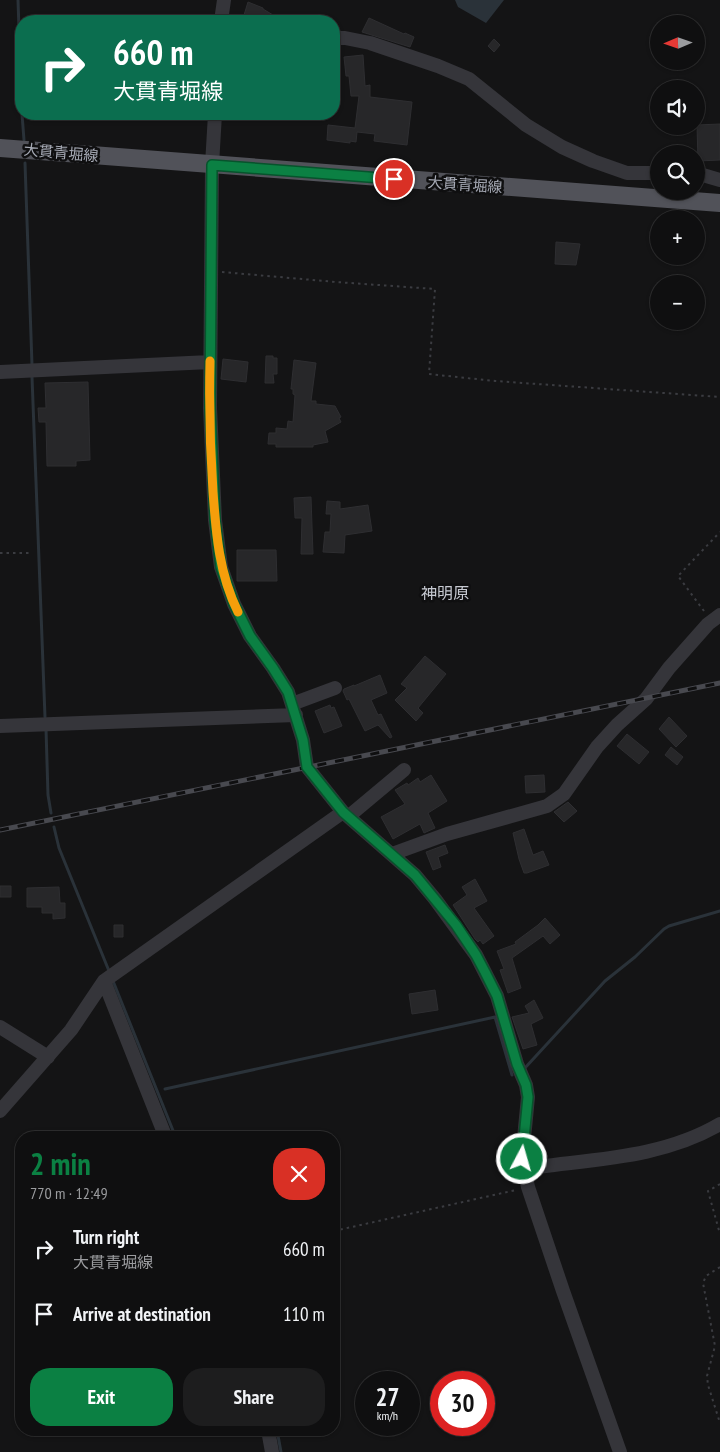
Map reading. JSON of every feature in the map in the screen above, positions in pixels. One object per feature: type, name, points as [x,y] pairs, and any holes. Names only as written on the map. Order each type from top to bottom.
[{"type":"main road","name":"大貫青堀線","points":[[0,148],[720,203]]},
{"type":"street","points":[[222,15],[224,0]]},
{"type":"street","points":[[340,38],[370,43],[438,66],[469,80],[526,125],[562,147],[627,173],[650,173]]},
{"type":"street","points":[[215,120],[210,271],[211,466],[221,567],[234,604],[250,636],[288,692],[303,740],[307,767],[346,814],[415,875],[456,925],[476,955],[497,996],[517,1064],[526,1085],[528,1097],[522,1159],[523,1169],[563,1291],[620,1452]]},
{"type":"street","points":[[705,176],[720,180]]},
{"type":"street","points":[[0,372],[210,362]]},
{"type":"street","points":[[392,854],[446,834],[547,806],[564,794],[597,747],[617,725],[646,699],[669,668],[708,624],[716,618]]},
{"type":"street","points":[[0,726],[294,710],[335,688]]},
{"type":"street","points":[[0,1111],[71,1030],[104,982],[346,814],[404,770]]},
{"type":"street","points":[[104,982],[163,1131]]},
{"type":"street","points":[[0,1027],[48,1057]]},
{"type":"street","points":[[523,1169],[668,1148],[720,1124]]},
{"type":"street","points":[[269,1436],[272,1452]]},
{"type":"path","points":[[210,271],[326,282],[435,289],[429,374],[495,381],[720,397]]},
{"type":"path","points":[[716,618],[678,576],[720,532]]},
{"type":"path","points":[[0,553],[32,553]]},
{"type":"path","points":[[720,1184],[708,1191],[720,1234]]},
{"type":"path","points":[[340,1230],[528,1187]]},
{"type":"path","points":[[720,1267],[706,1276],[703,1283],[715,1346],[707,1376],[708,1385],[720,1423]]},
{"type":"shaded area","points":[[455,0],[504,0],[486,23],[458,7]]},
{"type":"building","points":[[248,2],[263,8],[273,15],[244,15]]},
{"type":"building","points":[[369,18],[414,37],[410,47],[362,32]]},
{"type":"building","points":[[494,39],[500,45],[494,52],[488,46]]},
{"type":"building","points":[[363,55],[365,86],[370,85],[370,97],[412,102],[407,145],[374,141],[375,134],[357,132],[356,142],[327,140],[328,125],[355,128],[359,96],[351,96],[349,76],[346,76],[344,57]]},
{"type":"building","points":[[720,124],[720,160],[705,161],[705,145],[698,145],[697,135],[705,135],[705,125]]},
{"type":"building","points":[[556,242],[580,244],[576,265],[555,264]]},
{"type":"building","points":[[266,356],[277,358],[277,374],[273,374],[274,383],[265,383]]},
{"type":"building","points":[[223,359],[248,362],[246,382],[221,379]]},
{"type":"building","points":[[294,360],[316,363],[311,401],[316,401],[316,404],[335,406],[341,417],[339,418],[341,422],[325,431],[328,442],[313,445],[313,447],[276,447],[276,444],[268,444],[269,433],[276,433],[276,428],[287,429],[288,421],[293,422],[295,395],[293,394],[293,389],[291,389]]},
{"type":"building","points":[[88,382],[90,460],[76,461],[76,466],[47,466],[46,422],[39,422],[38,408],[46,408],[45,383]]},
{"type":"building","points":[[311,497],[313,554],[301,554],[302,518],[295,518],[294,498]]},
{"type":"building","points":[[327,501],[340,502],[340,509],[368,505],[372,531],[345,535],[344,553],[323,552],[325,532],[330,532],[331,514],[326,514]]},
{"type":"building","points":[[237,550],[276,550],[277,581],[237,581]]},
{"type":"building","points":[[425,656],[446,674],[418,708],[423,713],[416,721],[395,700],[407,688],[401,684]]},
{"type":"building","points":[[380,675],[387,693],[371,700],[378,715],[381,714],[392,737],[390,738],[378,725],[365,731],[343,691]]},
{"type":"building","points":[[330,705],[331,708],[334,707],[342,726],[324,733],[315,711]]},
{"type":"building","points":[[669,717],[687,736],[676,747],[659,729]]},
{"type":"building","points":[[627,734],[649,752],[639,764],[617,746]]},
{"type":"building","points":[[671,747],[683,757],[677,765],[665,755]]},
{"type":"building","points":[[431,775],[447,801],[428,813],[435,828],[424,833],[420,824],[393,839],[381,817],[405,804],[395,790],[407,783],[408,785],[418,778],[420,782]]},
{"type":"building","points":[[544,775],[545,792],[526,793],[525,776]]},
{"type":"building","points":[[568,802],[577,811],[564,822],[554,812]]},
{"type":"building","points":[[524,829],[533,855],[543,851],[549,865],[527,873],[524,873],[519,859],[513,833]]},
{"type":"building","points":[[445,845],[448,853],[438,857],[441,867],[433,870],[426,852]]},
{"type":"building","points":[[475,879],[487,901],[474,908],[494,936],[483,944],[480,940],[478,942],[475,939],[453,905],[467,895],[462,887]]},
{"type":"building","points":[[0,886],[11,886],[11,897],[0,897]]},
{"type":"building","points":[[59,887],[60,903],[65,903],[65,918],[53,919],[53,913],[42,913],[42,907],[27,907],[27,888]]},
{"type":"building","points":[[545,918],[560,935],[550,944],[543,936],[512,958],[521,988],[508,993],[500,970],[504,969],[497,951],[516,944],[515,942]]},
{"type":"building","points":[[114,925],[123,925],[123,937],[114,937]]},
{"type":"building","points":[[435,990],[438,1010],[412,1014],[409,994]]},
{"type":"building","points":[[534,1000],[543,1018],[531,1024],[537,1045],[523,1049],[512,1017],[529,1013],[525,1006]]},
{"type":"waterway","points":[[18,0],[19,15]]},
{"type":"waterway","points":[[22,120],[24,140]]},
{"type":"waterway","points":[[25,163],[32,365]]},
{"type":"waterway","points":[[32,377],[45,717]]},
{"type":"waterway","points":[[46,729],[48,795],[51,813]]},
{"type":"waterway","points":[[54,827],[59,848],[109,971]]},
{"type":"waterway","points":[[524,1069],[605,981],[635,957],[664,929],[720,911]]},
{"type":"waterway","points":[[113,981],[173,1131]]},
{"type":"waterway","points":[[165,1089],[495,1017],[512,1075]]},
{"type":"waterway","points":[[278,1436],[281,1452]]},
{"type":"railway","points":[[0,830],[720,683]]},
{"type":"slow traffic","points":[[210,361],[211,466],[215,520],[221,567],[238,612]]},
{"type":"district","name":"神明原","points":[[445,593]]},
{"type":"route","points":[[394,179],[212,165],[210,271],[211,466],[221,567],[234,604],[250,636],[288,692],[303,740],[307,767],[343,812],[415,875],[456,925],[485,972],[497,996],[517,1064],[526,1085],[528,1097],[522,1159]]}]
